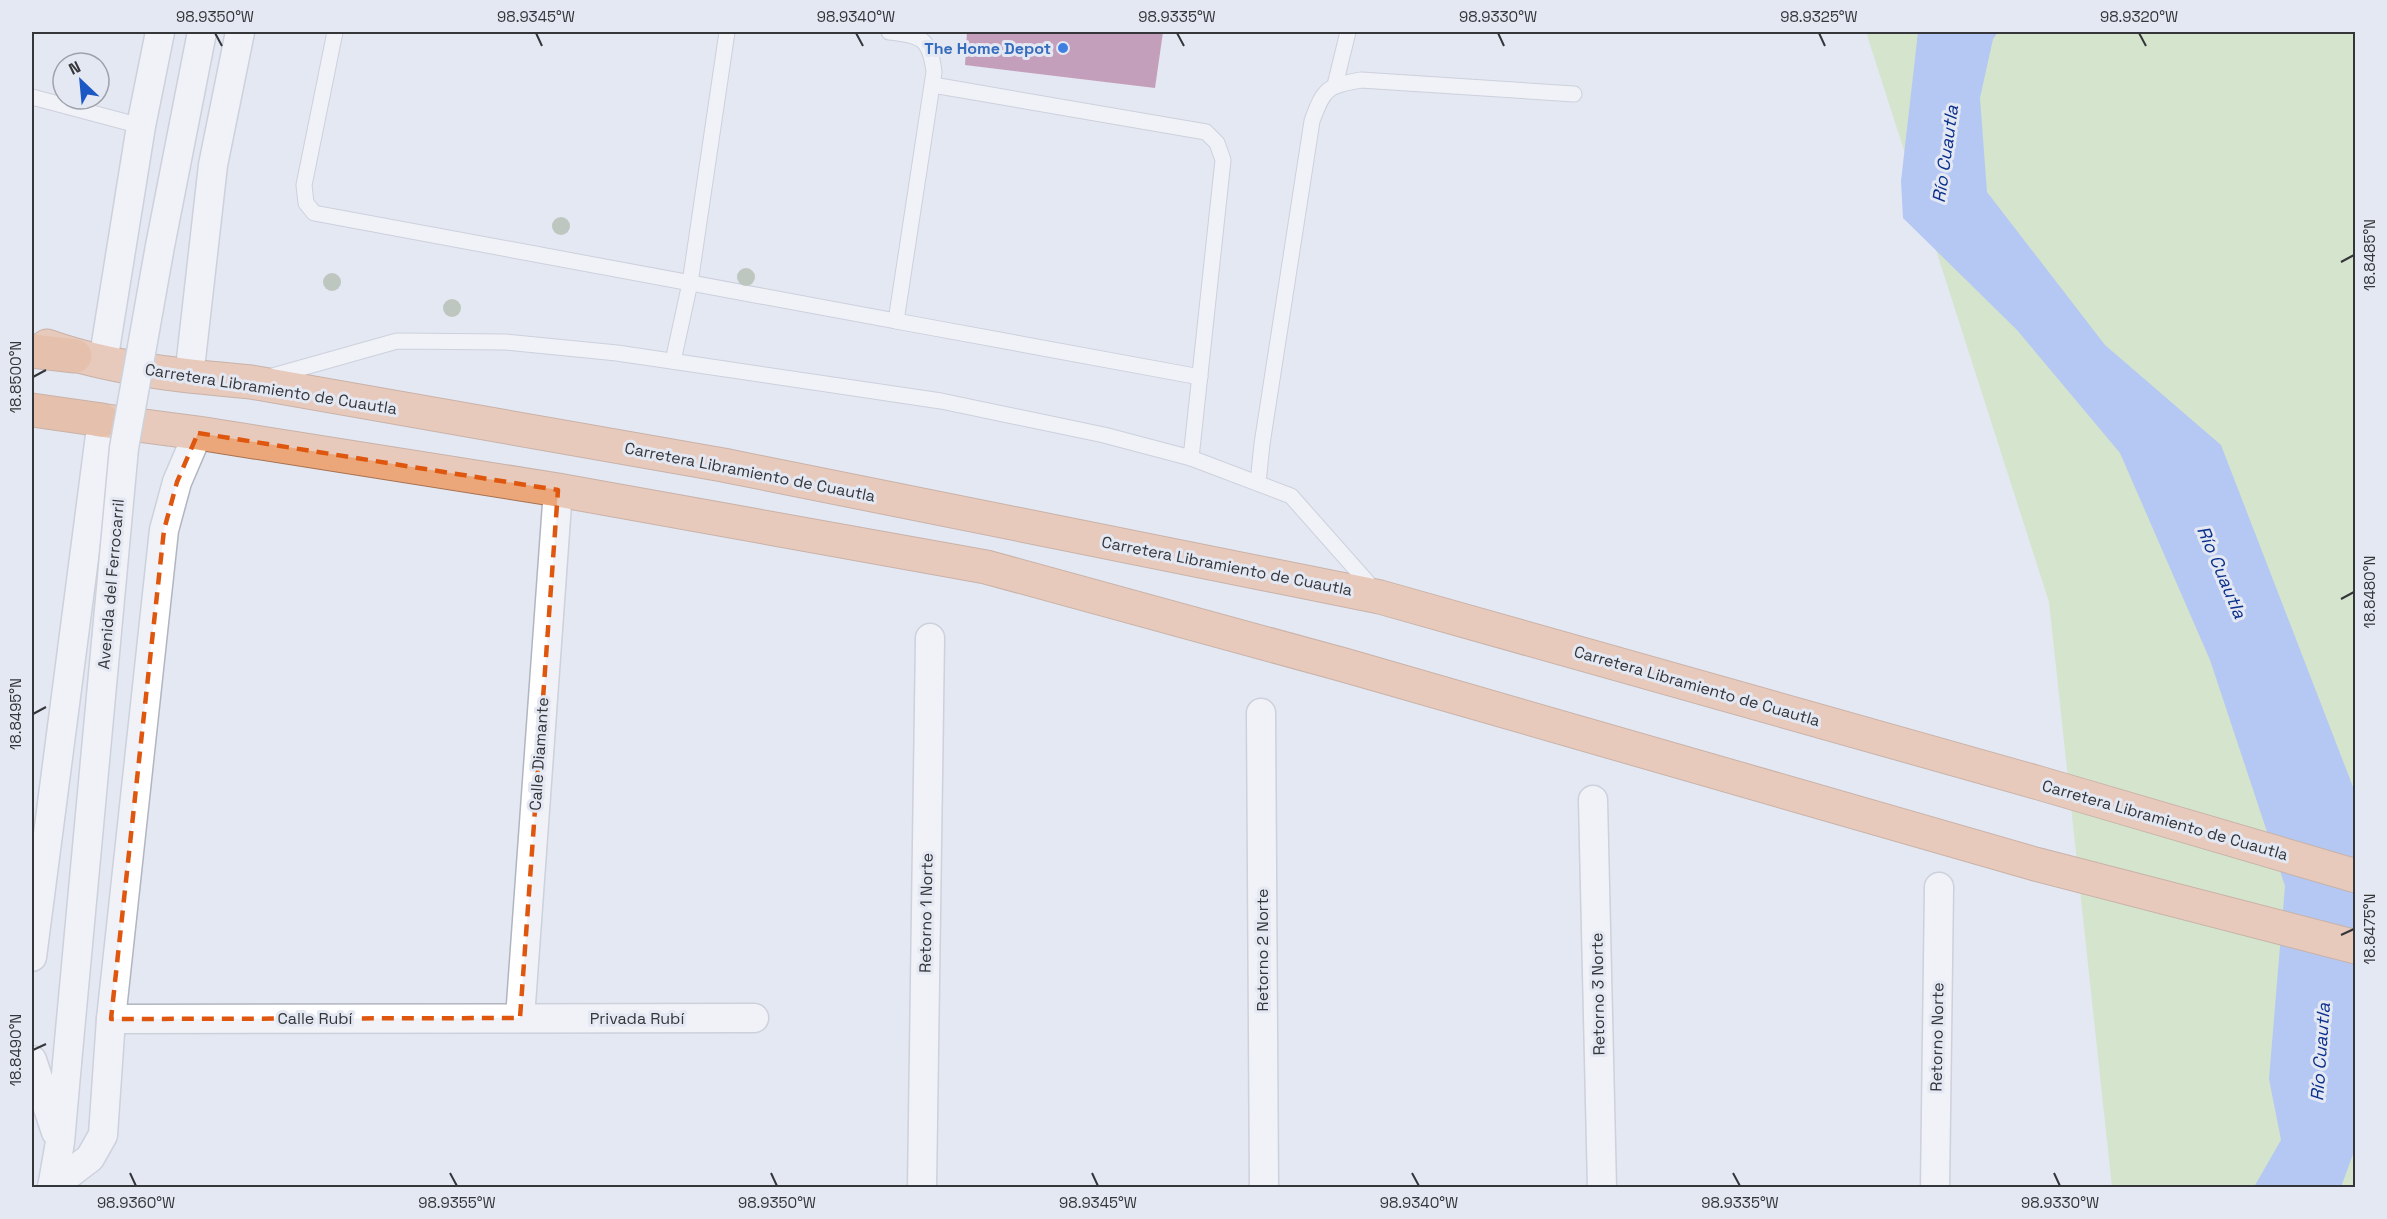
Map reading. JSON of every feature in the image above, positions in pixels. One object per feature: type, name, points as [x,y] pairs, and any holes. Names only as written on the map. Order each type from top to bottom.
[{"type":"highway","name":"Carretera Libramiento de Cuautla","points":[[32,341],[89,359],[189,377],[251,382],[723,465],[1380,597],[2039,783],[2355,876]]},
{"type":"highway","points":[[32,351],[89,359]]},
{"type":"highway","points":[[32,410],[198,433],[558,490],[986,567],[1344,665],[2035,864],[2355,946]]},
{"type":"highway","points":[[32,420],[102,420]]},
{"type":"street","points":[[89,359],[141,126],[159,32]]},
{"type":"street","name":"Avenida del Ferrocarril","points":[[52,1187],[60,1142],[124,448],[202,32]]},
{"type":"street","points":[[189,377],[213,165],[240,32]]},
{"type":"street","name":"Avenida del Ferrocarril","points":[[32,957],[102,420]]},
{"type":"street","name":"Avenida del Ferrocarril","points":[[52,1187],[90,1158],[103,1135],[111,1019],[164,530],[177,482],[198,433]]},
{"type":"street","name":"Calle Diamante","points":[[520,1018],[558,490]]},
{"type":"street","name":"Retorno 1 Norte","points":[[922,1188],[930,638]]},
{"type":"street","name":"Retorno 2 Norte","points":[[1261,713],[1264,1188]]},
{"type":"street","name":"Retorno 3 Norte","points":[[1593,800],[1602,1188]]},
{"type":"street","name":"Retorno Norte","points":[[1935,1188],[1939,887]]},
{"type":"street","name":"Calle Rubí","points":[[111,1019],[520,1018]]},
{"type":"street","name":"Privada Rubí","points":[[520,1018],[754,1018]]},
{"type":"street","name":"Avenida del Ferrocarril","points":[[32,1060],[60,1142]]},
{"type":"lane","points":[[335,32],[304,185],[306,203],[314,213],[1200,377]]},
{"type":"lane","points":[[673,361],[690,283],[727,32]]},
{"type":"lane","points":[[889,32],[915,36],[923,40],[930,49],[933,59],[933,86],[896,321]]},
{"type":"lane","points":[[1335,85],[1348,32]]},
{"type":"lane","points":[[1258,483],[1312,121],[1320,98],[1335,85],[1361,80],[1574,94]]},
{"type":"lane","points":[[933,86],[1206,132],[1217,143],[1222,160],[1191,458]]},
{"type":"lane","points":[[32,98],[141,126]]},
{"type":"lane","points":[[251,382],[398,341],[506,342],[618,353],[941,401],[1104,435],[1191,458],[1291,496],[1380,597]]},
{"type":"highlighted area","points":[[198,433],[558,490],[520,1018],[111,1019],[164,530],[177,482]]},
{"type":"green space","points":[[1866,32],[2355,32],[2355,1187],[2112,1187],[2049,602]]},
{"type":"water","name":"Río Cuautla","points":[[1918,32],[1998,32],[1993,39],[1980,98],[1987,192],[2105,345],[2221,445],[2355,792],[2356,1146],[2341,1187],[2254,1187],[2281,1140],[2269,1079],[2285,886],[2210,660],[2120,453],[2017,330],[1903,218],[1901,181]]},
{"type":"building","name":"The Home Depot","points":[[967,32],[1163,32],[1155,88],[965,65]]},
{"type":"place","name":"The Home Depot","points":[[1063,48]]}]
